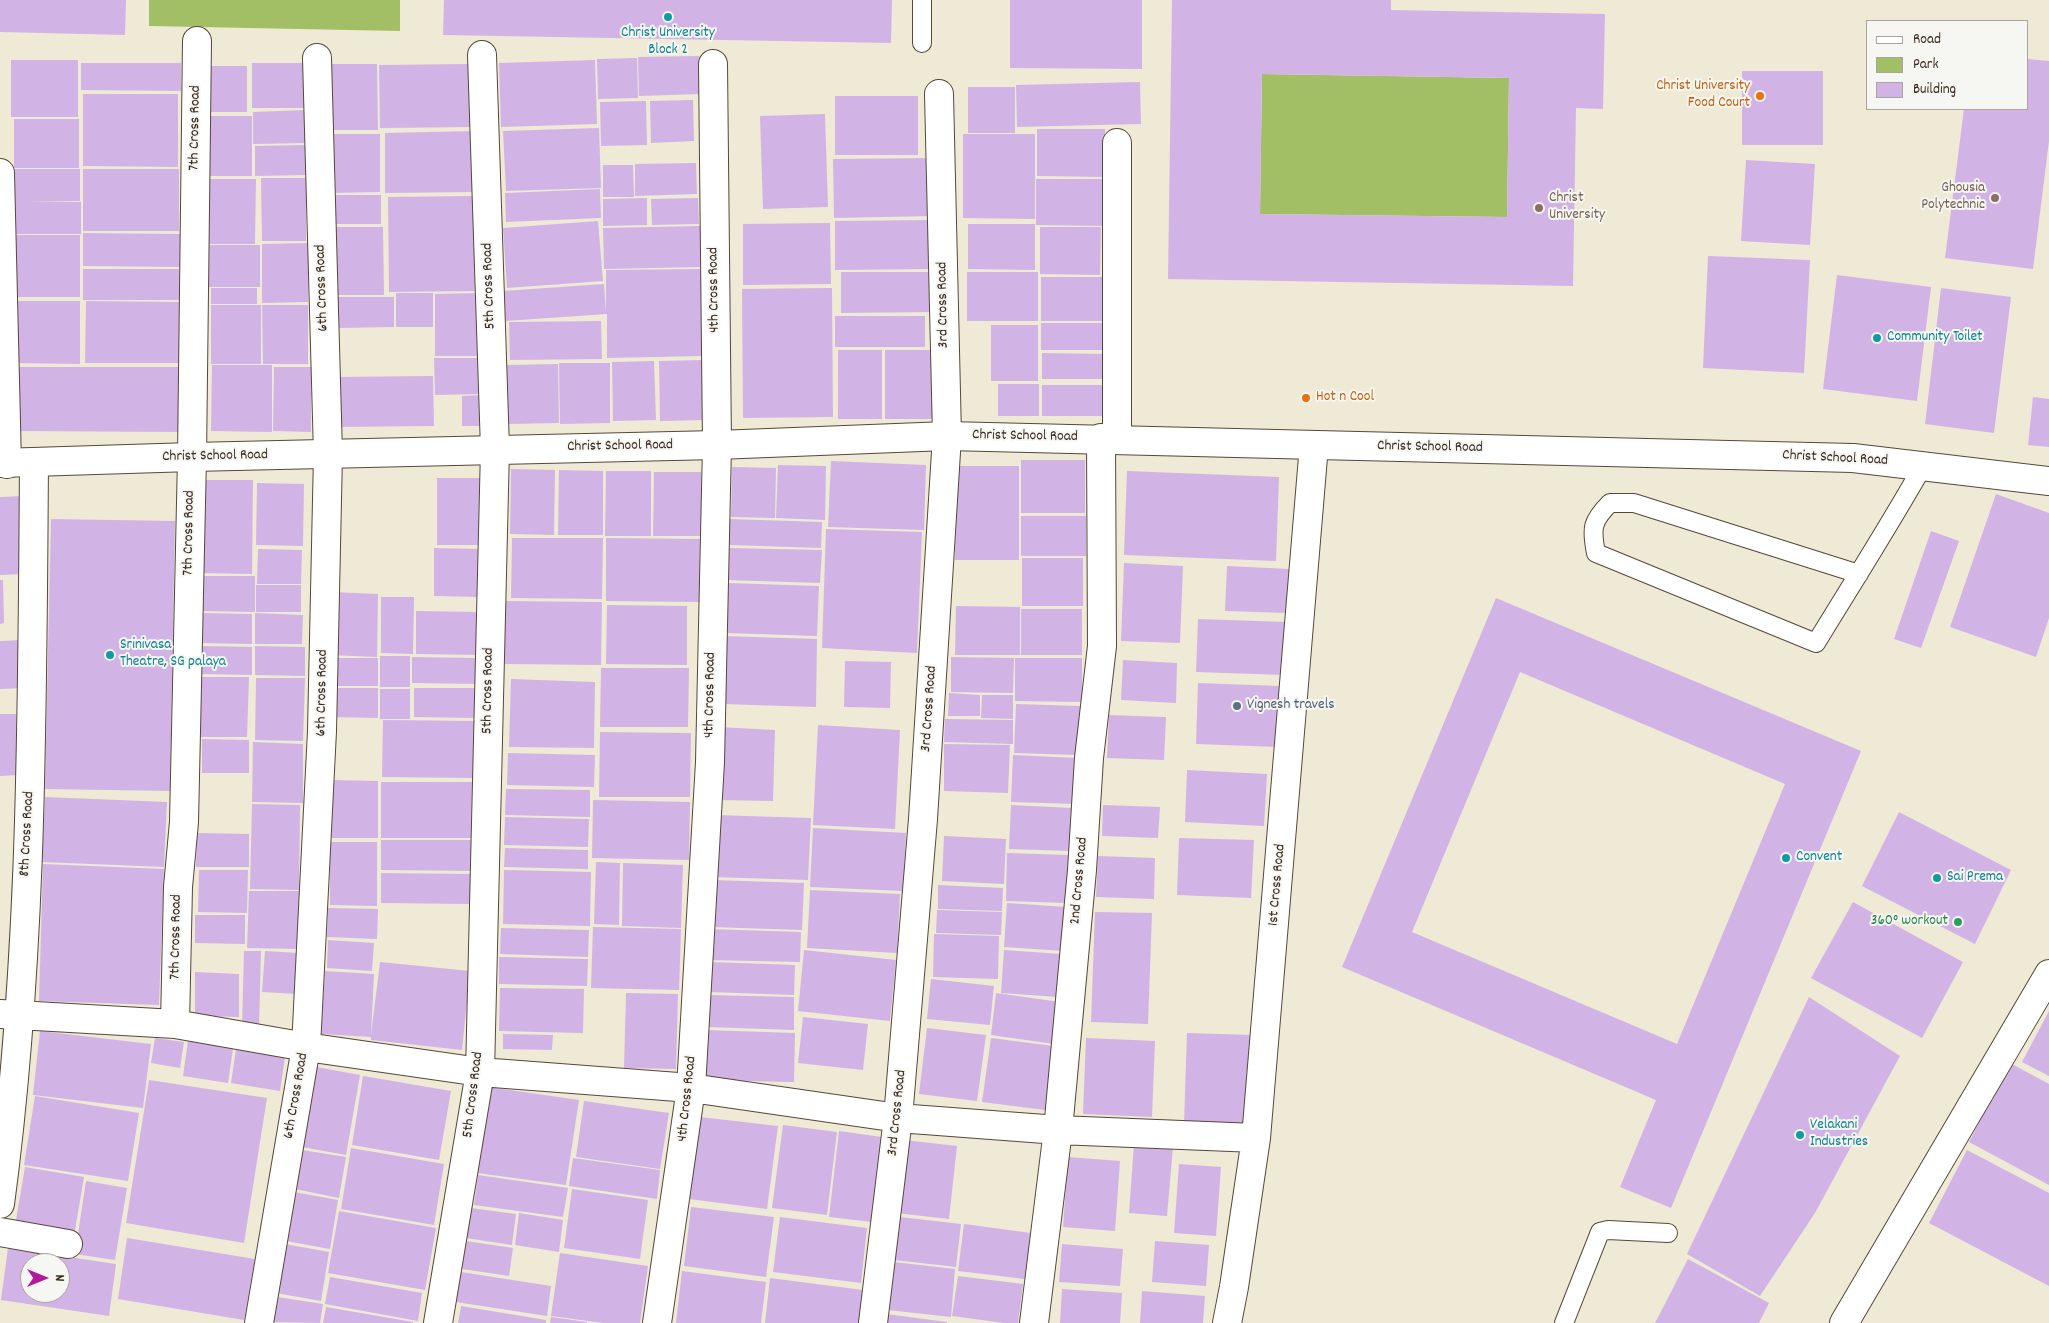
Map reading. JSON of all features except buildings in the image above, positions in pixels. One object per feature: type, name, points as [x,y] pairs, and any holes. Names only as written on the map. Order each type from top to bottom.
[{"type":"street","name":"7th Cross Road","points":[[176,1024],[178,887],[184,822],[192,456],[197,41]]},
{"type":"street","name":"5th Cross Road","points":[[438,1323],[480,1072],[495,449],[482,55]]},
{"type":"street","name":"6th Cross Road","points":[[259,1323],[306,1047],[322,731],[328,454],[317,58]]},
{"type":"street","name":"4th Cross Road","points":[[657,1323],[691,1088],[710,762],[717,445],[713,64]]},
{"type":"street","name":"3rd Cross Road","points":[[873,1323],[898,1118],[923,820],[947,436],[939,94]]},
{"type":"street","name":"2nd Cross Road","points":[[1034,1323],[1058,1130],[1082,870],[1089,758],[1102,646],[1117,142]]},
{"type":"street","points":[[0,173],[3,464]]},
{"type":"street","name":"Christ School Road","points":[[3,464],[192,456],[717,445],[947,436],[1853,458],[2049,481]]},
{"type":"street","name":"1st Cross Road","points":[[1227,1323],[1256,1138],[1314,445]]},
{"type":"street","name":"8th Cross Road","points":[[0,1204],[6,1156],[9,1015],[30,809],[34,463]]},
{"type":"street","points":[[1844,1323],[2049,974]]},
{"type":"street","points":[[9,1015],[176,1024],[306,1047],[480,1072],[691,1088],[898,1118],[1058,1130],[1256,1138]]},
{"type":"street","points":[[0,1232],[68,1244]]},
{"type":"lane","points":[[922,0],[922,43]]},
{"type":"lane","points":[[1859,574],[1634,503],[1610,503],[1597,517],[1592,534],[1596,553],[1816,643],[1859,574],[1923,466]]},
{"type":"lane","points":[[1564,1323],[1600,1232],[1608,1230],[1668,1233]]},
{"type":"green space","points":[[149,0],[400,0],[400,31],[149,26]]},
{"type":"green space","points":[[1262,74],[1509,78],[1507,217],[1260,214]]},
{"type":"place","name":"Christ University Block 2","points":[[668,17]]},
{"type":"place","name":"Christ University Food Court","points":[[1760,96]]},
{"type":"place","name":"Ghousia Polytechnic","points":[[1995,198]]},
{"type":"place","name":"Christ University","points":[[1539,208]]},
{"type":"place","name":"Community Toilet","points":[[1877,338]]},
{"type":"place","name":"Hot n Cool","points":[[1306,398]]},
{"type":"place","name":"Srinivasa Theatre, SG palaya","points":[[110,655]]},
{"type":"place","name":"Vignesh travels","points":[[1237,706]]},
{"type":"place","name":"Convent","points":[[1786,858]]},
{"type":"place","name":"Sai Prema","points":[[1937,878]]},
{"type":"place","name":"360° workout","points":[[1958,922]]},
{"type":"place","name":"Velakani Industries","points":[[1800,1135]]}]
